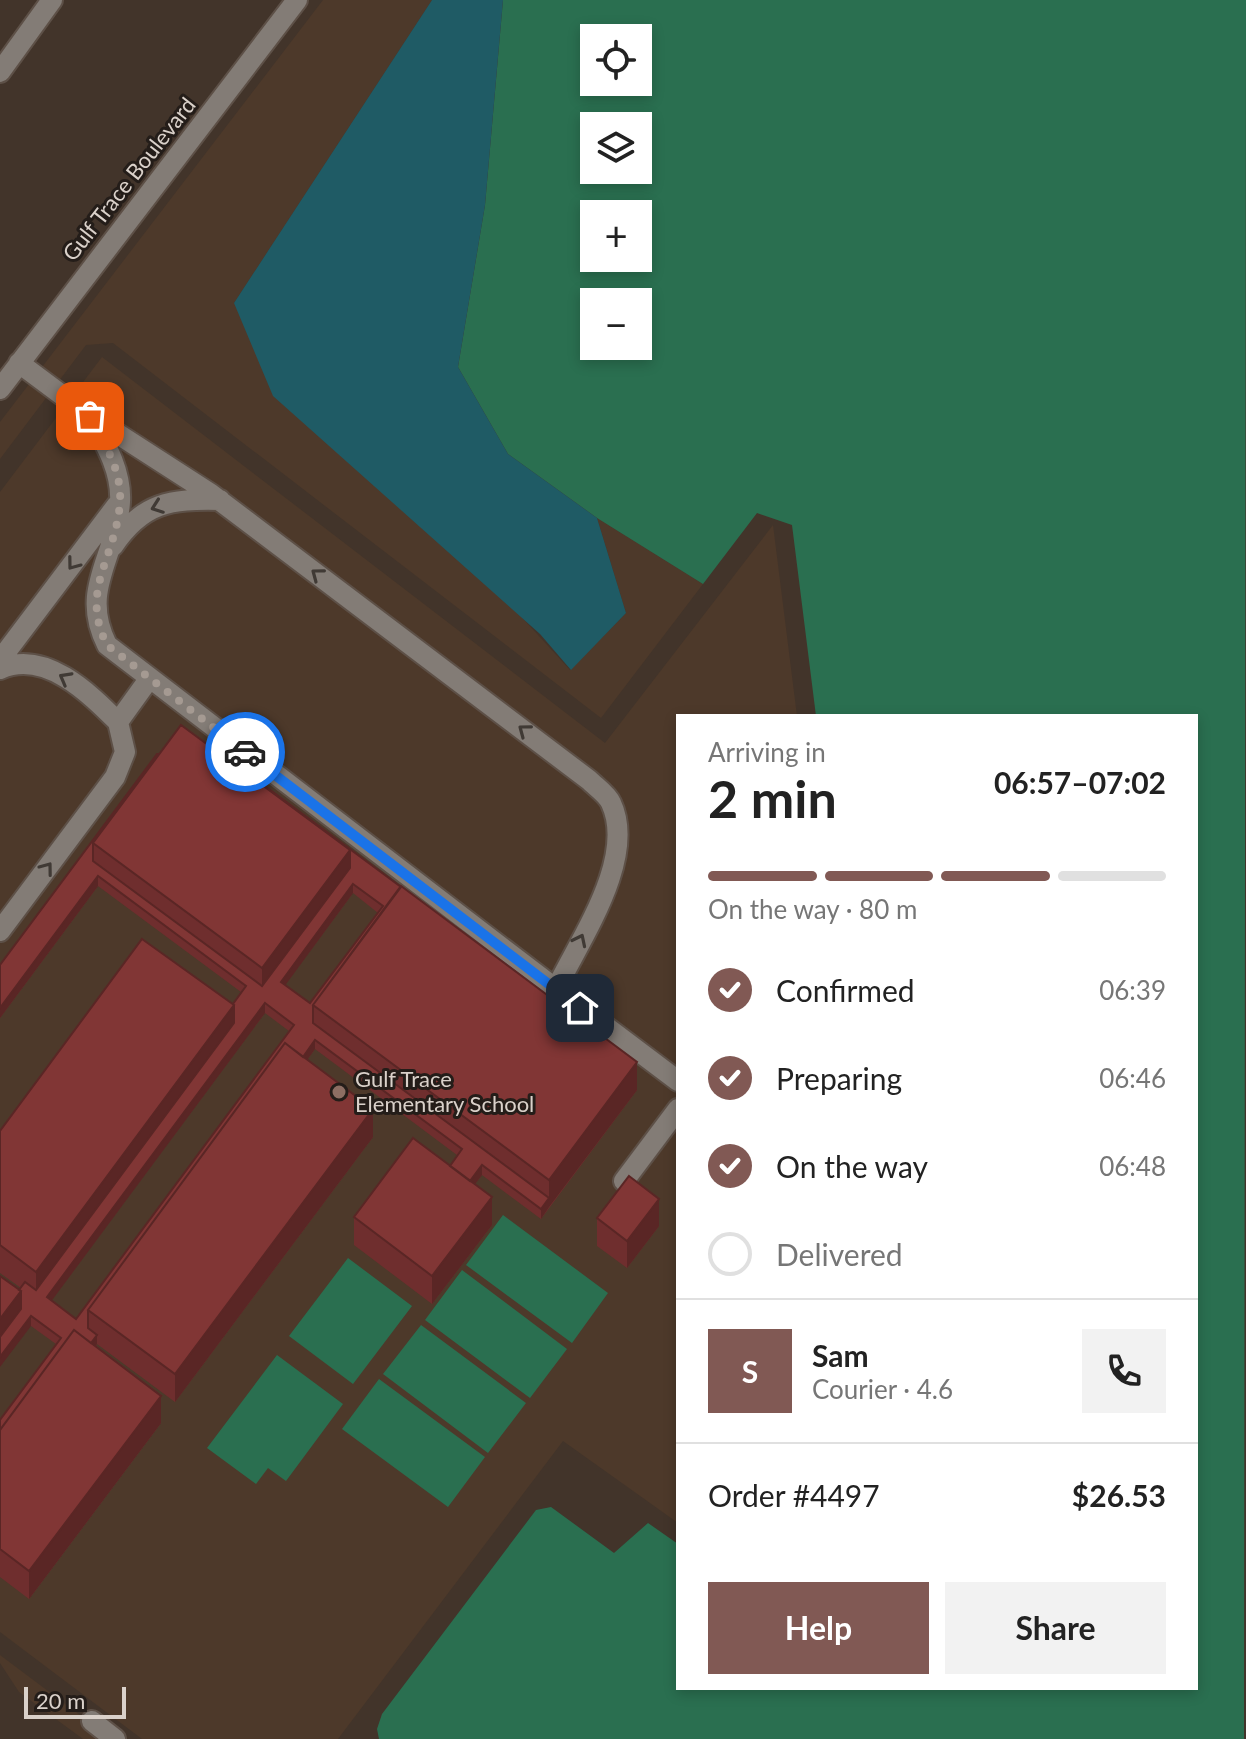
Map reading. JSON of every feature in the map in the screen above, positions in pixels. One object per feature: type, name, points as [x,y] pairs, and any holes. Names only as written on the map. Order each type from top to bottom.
[{"type":"street","points":[[0,72],[52,0]]},
{"type":"street","name":"Gulf Trace Boulevard","points":[[0,389],[297,0]]},
{"type":"street","points":[[19,363],[90,416],[152,453],[220,500],[589,780],[610,800],[619,829],[617,862],[556,989]]},
{"type":"street","points":[[90,416],[112,457],[120,502],[111,549],[96,593],[96,623],[107,645],[676,1079]]},
{"type":"street","points":[[111,549],[126,527],[145,511],[179,499],[220,500]]},
{"type":"street","points":[[0,660],[120,502]]},
{"type":"street","points":[[0,669],[27,663],[74,682],[118,722],[125,752],[115,777],[0,931]]},
{"type":"street","points":[[118,722],[149,679]]},
{"type":"street","points":[[624,1181],[676,1112]]},
{"type":"street","points":[[92,1721],[115,1739]]},
{"type":"shaded area","points":[[323,0],[432,0],[234,303],[570,670],[626,613],[597,518],[703,584],[601,718],[113,343],[86,345],[0,459],[0,422]]},
{"type":"shaded area","name":"Gulf Trace Elementary School","points":[[102,357],[605,743],[773,525],[797,714],[676,714],[676,1522],[563,1441],[338,1739],[142,1739],[0,1632],[0,492]]},
{"type":"shaded area","points":[[0,1655],[112,1739],[83,1739],[19,1692],[0,1663]]},
{"type":"green space","points":[[503,0],[1246,0],[1244,1739],[379,1739],[377,1729],[382,1714],[536,1510],[551,1507],[614,1553],[648,1523],[676,1543],[676,1690],[1198,1690],[1198,714],[816,714],[792,525],[757,513],[703,584],[597,518],[508,454],[458,367],[485,205]]},
{"type":"green space","points":[[503,1215],[608,1293],[572,1343],[466,1265]]},
{"type":"green space","points":[[348,1258],[412,1306],[353,1384],[289,1336]]},
{"type":"green space","points":[[462,1270],[567,1349],[530,1398],[425,1320]]},
{"type":"green space","points":[[421,1325],[526,1403],[488,1453],[383,1374]]},
{"type":"green space","points":[[277,1355],[343,1404],[286,1481],[268,1468],[256,1484],[207,1448]]},
{"type":"green space","points":[[379,1379],[485,1457],[448,1507],[342,1429]]},
{"type":"water","points":[[432,0],[503,0],[485,205],[458,367],[508,454],[597,518],[626,613],[571,670],[540,634],[273,396],[234,303]]},
{"type":"building","points":[[181,725],[350,850],[262,968],[93,843]]},
{"type":"building","points":[[159,754],[93,843],[93,861],[262,986],[350,868],[350,850],[250,775],[401,887],[313,1005],[313,1023],[549,1198],[541,1209],[482,1165],[470,1181],[450,1166],[462,1149],[315,1040],[303,1057],[285,1043],[88,1310],[88,1328],[97,1335],[91,1343],[74,1330],[0,1430],[0,1420],[61,1338],[31,1316],[0,1357],[0,1337],[21,1309],[19,1290],[25,1282],[36,1290],[234,1023],[233,1004],[246,986],[98,876],[0,1008],[0,965]],"holes":[[[353,884],[383,906],[310,1003],[281,982]],[[265,1003],[294,1025],[76,1319],[47,1297]]]},
{"type":"building","points":[[401,886],[637,1062],[549,1180],[313,1005]]},
{"type":"building","points":[[142,939],[234,1005],[36,1272],[0,1245],[0,1131]]},
{"type":"building","points":[[285,1043],[373,1109],[175,1374],[88,1310]]},
{"type":"building","points":[[413,1138],[492,1197],[432,1276],[354,1217]]},
{"type":"building","points":[[629,1176],[659,1199],[627,1241],[597,1218]]},
{"type":"building","points":[[0,1276],[21,1291],[0,1319]]},
{"type":"building","points":[[74,1330],[161,1396],[29,1571],[0,1549],[0,1430]]},
{"type":"way so far","points":[[90,416],[112,457],[120,502],[111,549],[96,593],[96,623],[107,645],[245,752]]},
{"type":"place","name":"Gulf Trace Elementary School","points":[[339,1092]]},
{"type":"route","points":[[245,752],[580,1008]]}]
